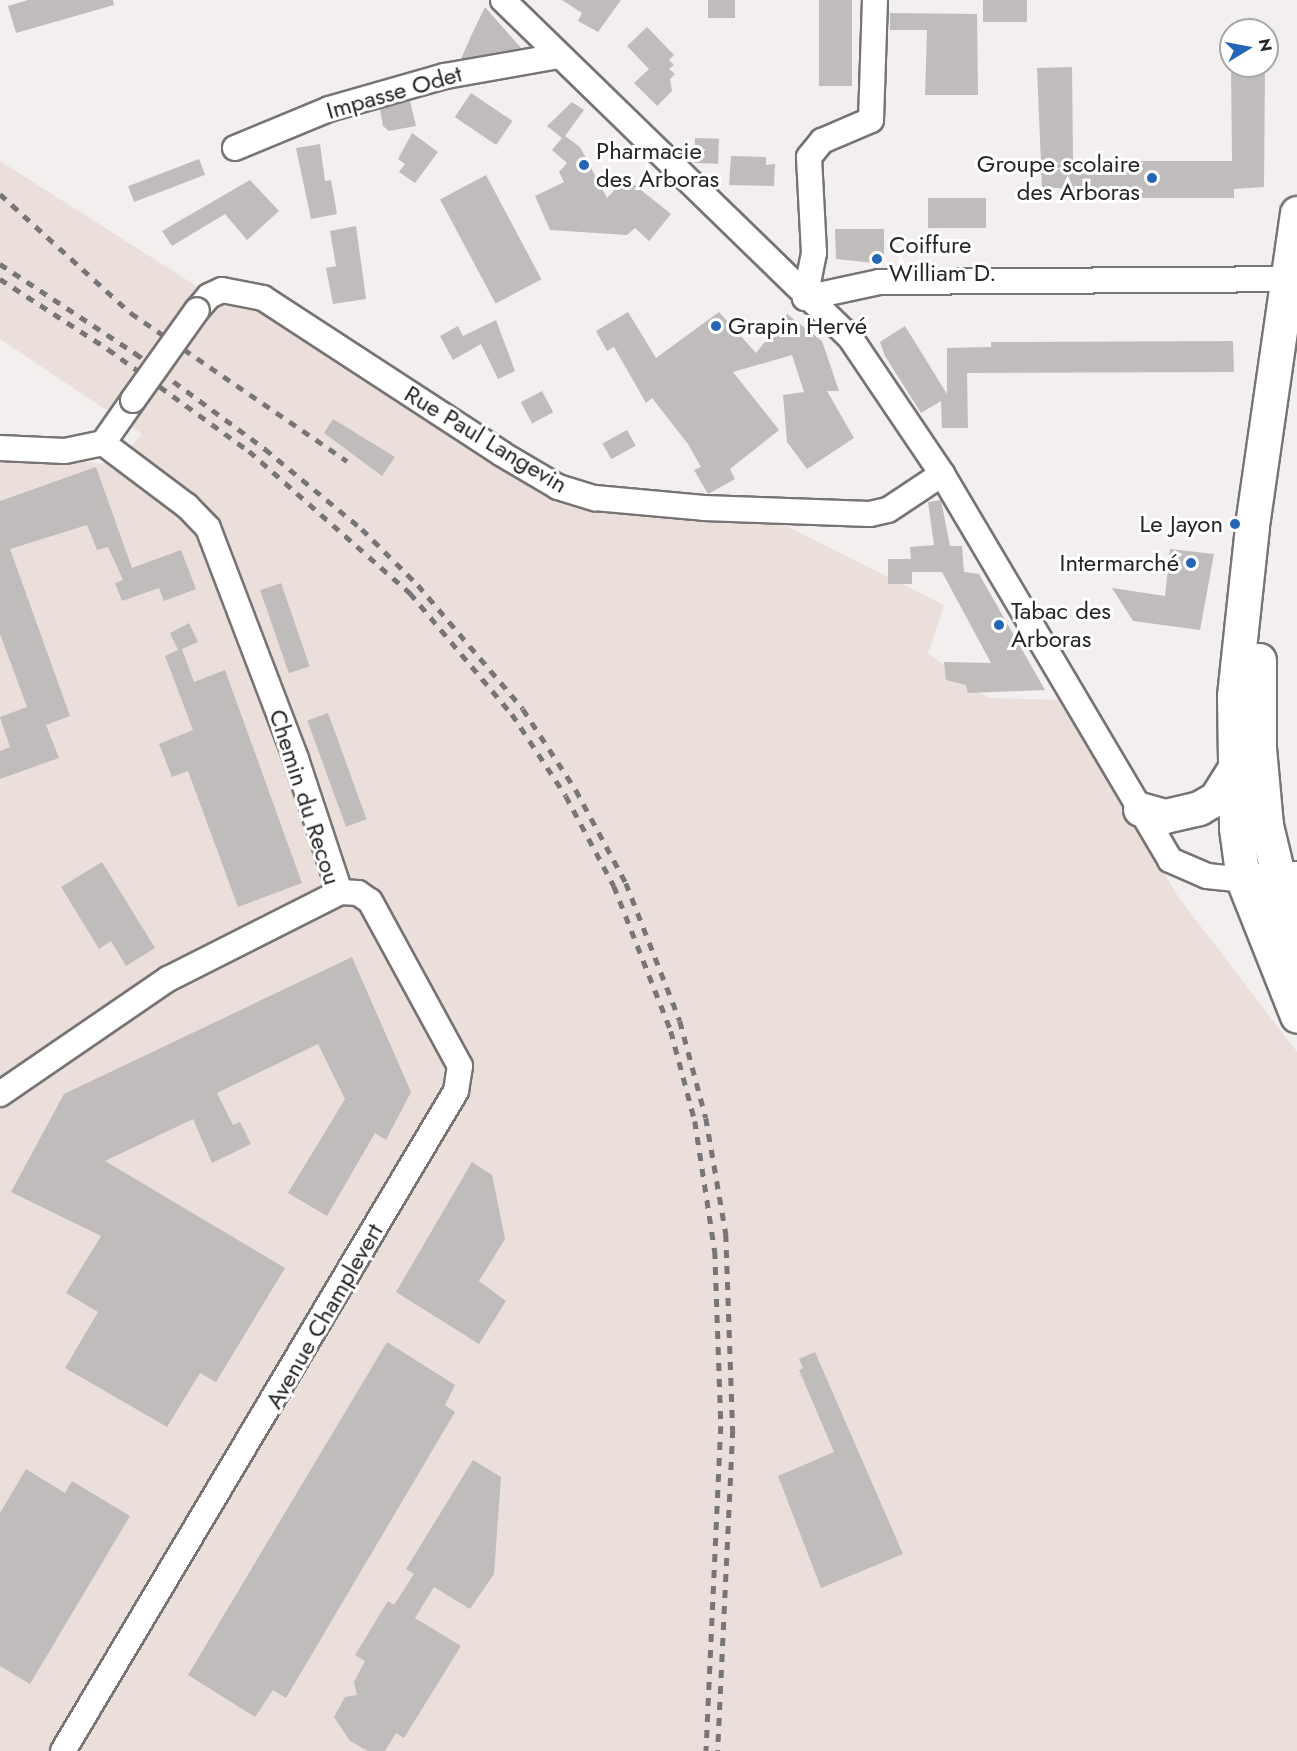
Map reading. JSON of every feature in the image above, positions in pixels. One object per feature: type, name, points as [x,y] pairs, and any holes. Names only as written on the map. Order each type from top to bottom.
[{"type":"main road","points":[[1297,213],[1292,278],[1240,628],[1235,767],[1243,880],[1297,1017]]},
{"type":"main road","points":[[1297,374],[1262,620],[1257,689],[1266,825],[1286,878],[1297,954]]},
{"type":"main road","points":[[1140,809],[1165,816],[1199,808],[1216,798],[1235,767]]},
{"type":"street","points":[[503,0],[805,298],[849,336],[942,474],[1170,860],[1207,876],[1243,880],[1286,878]]},
{"type":"street","points":[[805,298],[814,253],[809,157],[822,141],[871,120],[875,0]]},
{"type":"street","name":"Impasse Odet","points":[[236,148],[329,109],[446,75],[558,56]]},
{"type":"street","points":[[805,298],[879,282],[1292,278]]},
{"type":"street","name":"Rue Paul Langevin","points":[[103,443],[197,310],[209,296],[222,290],[263,298],[502,454],[558,487],[595,498],[704,508],[870,514],[888,510],[942,474]]},
{"type":"street","points":[[0,448],[65,451],[103,443]]},
{"type":"street","name":"Chemin du Recou","points":[[0,1094],[168,979],[340,892],[296,759],[208,528],[188,506],[103,443]]},
{"type":"street","name":"Avenue Champlevert","points":[[63,1751],[456,1091],[460,1066],[452,1044],[370,901],[358,892],[340,892]]},
{"type":"shaded area","points":[[0,161],[212,296],[235,287],[569,492],[744,505],[944,605],[928,653],[988,698],[1060,700],[1179,898],[1297,1052],[1297,1751],[0,1751],[0,456],[113,464],[142,434],[0,339]]},
{"type":"building","points":[[28,0],[113,0],[114,5],[16,33],[8,6]]},
{"type":"building","points":[[562,0],[621,0],[598,32],[578,21],[582,13]]},
{"type":"building","points":[[708,0],[735,0],[735,18],[708,18]]},
{"type":"building","points":[[819,0],[852,0],[852,86],[819,86]]},
{"type":"building","points":[[983,0],[1027,0],[1027,22],[983,22]]},
{"type":"building","points":[[485,7],[521,48],[461,59],[471,36]]},
{"type":"building","points":[[890,13],[977,14],[978,95],[925,95],[927,30],[890,30]]},
{"type":"building","points":[[647,27],[674,55],[669,60],[674,65],[669,69],[675,74],[670,79],[672,91],[657,106],[634,83],[649,69],[627,46]]},
{"type":"building","points":[[1072,67],[1073,161],[1232,161],[1231,78],[1265,78],[1264,187],[1234,189],[1234,198],[1071,198],[1071,189],[1042,187],[1037,68]]},
{"type":"building","points":[[471,93],[512,121],[496,145],[455,117]]},
{"type":"building","points":[[410,101],[416,126],[389,131],[383,126],[380,109]]},
{"type":"building","points":[[572,102],[584,110],[565,136],[580,147],[607,198],[626,178],[671,214],[649,241],[635,228],[627,235],[550,230],[535,196],[564,182],[559,172],[567,163],[552,150],[562,138],[547,126]]},
{"type":"building","points":[[412,133],[438,152],[415,183],[399,172],[405,164],[398,159]]},
{"type":"building","points":[[695,138],[719,139],[718,164],[694,163]]},
{"type":"building","points":[[320,144],[325,181],[331,180],[337,214],[311,219],[296,148]]},
{"type":"building","points":[[731,156],[766,157],[766,165],[775,164],[774,186],[729,185]]},
{"type":"building","points":[[199,159],[205,175],[134,202],[128,186]]},
{"type":"building","points":[[486,175],[541,279],[495,304],[440,199]]},
{"type":"building","points":[[250,180],[279,211],[247,240],[225,214],[172,246],[162,231]]},
{"type":"building","points":[[928,198],[986,198],[986,228],[928,228]]},
{"type":"building","points":[[356,226],[366,299],[333,304],[326,268],[336,266],[330,231]]},
{"type":"building","points":[[835,229],[884,229],[884,264],[836,259]]},
{"type":"building","points":[[628,312],[656,358],[719,312],[756,353],[787,314],[822,341],[839,391],[827,391],[854,438],[807,469],[787,442],[783,395],[804,392],[792,355],[733,372],[779,430],[730,469],[735,479],[708,494],[694,470],[701,467],[688,444],[652,398],[646,403],[614,347],[607,351],[596,331]]},
{"type":"building","points":[[496,320],[515,371],[498,379],[481,344],[453,360],[440,336],[458,326],[463,336]]},
{"type":"building","points":[[905,326],[947,394],[947,348],[991,347],[991,342],[1233,341],[1234,372],[967,373],[968,428],[942,428],[941,401],[921,413],[885,356],[880,342]]},
{"type":"building","points":[[542,391],[553,412],[532,423],[521,402]]},
{"type":"building","points":[[333,419],[395,457],[382,476],[324,433]]},
{"type":"building","points":[[627,430],[636,446],[611,459],[603,444]]},
{"type":"building","points":[[96,467],[132,568],[181,550],[196,589],[164,601],[159,588],[122,601],[115,583],[123,580],[108,547],[97,550],[87,525],[10,549],[70,716],[46,725],[59,758],[0,779],[0,751],[10,747],[0,717],[27,707],[0,634],[0,501]]},
{"type":"building","points":[[941,500],[950,546],[962,546],[964,572],[979,574],[1045,690],[968,693],[966,685],[946,680],[944,662],[991,663],[942,572],[912,572],[912,584],[888,584],[888,559],[911,559],[910,547],[934,545],[928,502]]},
{"type":"building","points":[[1170,549],[1214,554],[1200,630],[1133,621],[1112,588],[1165,596]]},
{"type":"building","points":[[281,583],[310,666],[289,673],[260,590]]},
{"type":"building","points":[[189,623],[198,642],[182,649],[194,682],[225,670],[302,883],[238,907],[188,771],[172,777],[159,744],[193,730],[165,656],[178,650],[170,633]]},
{"type":"building","points":[[328,713],[367,819],[346,827],[307,721]]},
{"type":"building","points":[[102,862],[155,948],[126,966],[111,941],[99,949],[61,887]]},
{"type":"building","points":[[352,957],[411,1092],[386,1140],[375,1133],[327,1216],[288,1193],[345,1099],[318,1044],[217,1093],[233,1125],[240,1122],[251,1144],[212,1163],[193,1119],[105,1161],[285,1268],[216,1382],[200,1373],[167,1427],[65,1368],[98,1312],[66,1293],[101,1236],[11,1192],[64,1094]]},
{"type":"building","points":[[472,1162],[492,1175],[505,1239],[479,1281],[506,1301],[479,1344],[396,1292]]},
{"type":"building","points":[[387,1342],[455,1385],[445,1405],[455,1412],[286,1698],[273,1690],[255,1717],[188,1675]]},
{"type":"building","points":[[815,1352],[903,1554],[821,1588],[778,1476],[834,1452],[799,1370],[803,1368],[799,1359]]},
{"type":"building","points":[[473,1460],[501,1477],[494,1574],[470,1609],[434,1587],[415,1618],[461,1646],[404,1738],[396,1733],[385,1751],[368,1751],[350,1741],[334,1717],[345,1697],[357,1695],[354,1682],[365,1661],[355,1655],[388,1601],[394,1605],[414,1574],[406,1569]]},
{"type":"building","points":[[26,1469],[65,1493],[72,1481],[130,1516],[30,1684],[0,1666],[0,1513]]},
{"type":"railway","points":[[0,194],[131,313],[347,461]]},
{"type":"railway","points":[[0,264],[135,353],[265,449],[362,529],[418,585],[523,709],[576,790],[626,883],[680,1021],[706,1118],[726,1234],[733,1430],[718,1751]]},
{"type":"railway","points":[[0,279],[108,349],[249,451],[410,593],[512,714],[566,796],[614,886],[671,1031],[695,1121],[715,1251],[721,1426],[706,1751]]},
{"type":"place","name":"Pharmacie des Arboras","points":[[584,165]]},
{"type":"place","name":"Groupe scolaire des Arboras","points":[[1152,178]]},
{"type":"place","name":"Coiffure William D.","points":[[877,259]]},
{"type":"place","name":"Grapin Hervé","points":[[716,326]]},
{"type":"place","name":"Le Jayon","points":[[1235,524]]},
{"type":"place","name":"Intermarché","points":[[1191,563]]},
{"type":"place","name":"Tabac des Arboras","points":[[999,625]]}]
